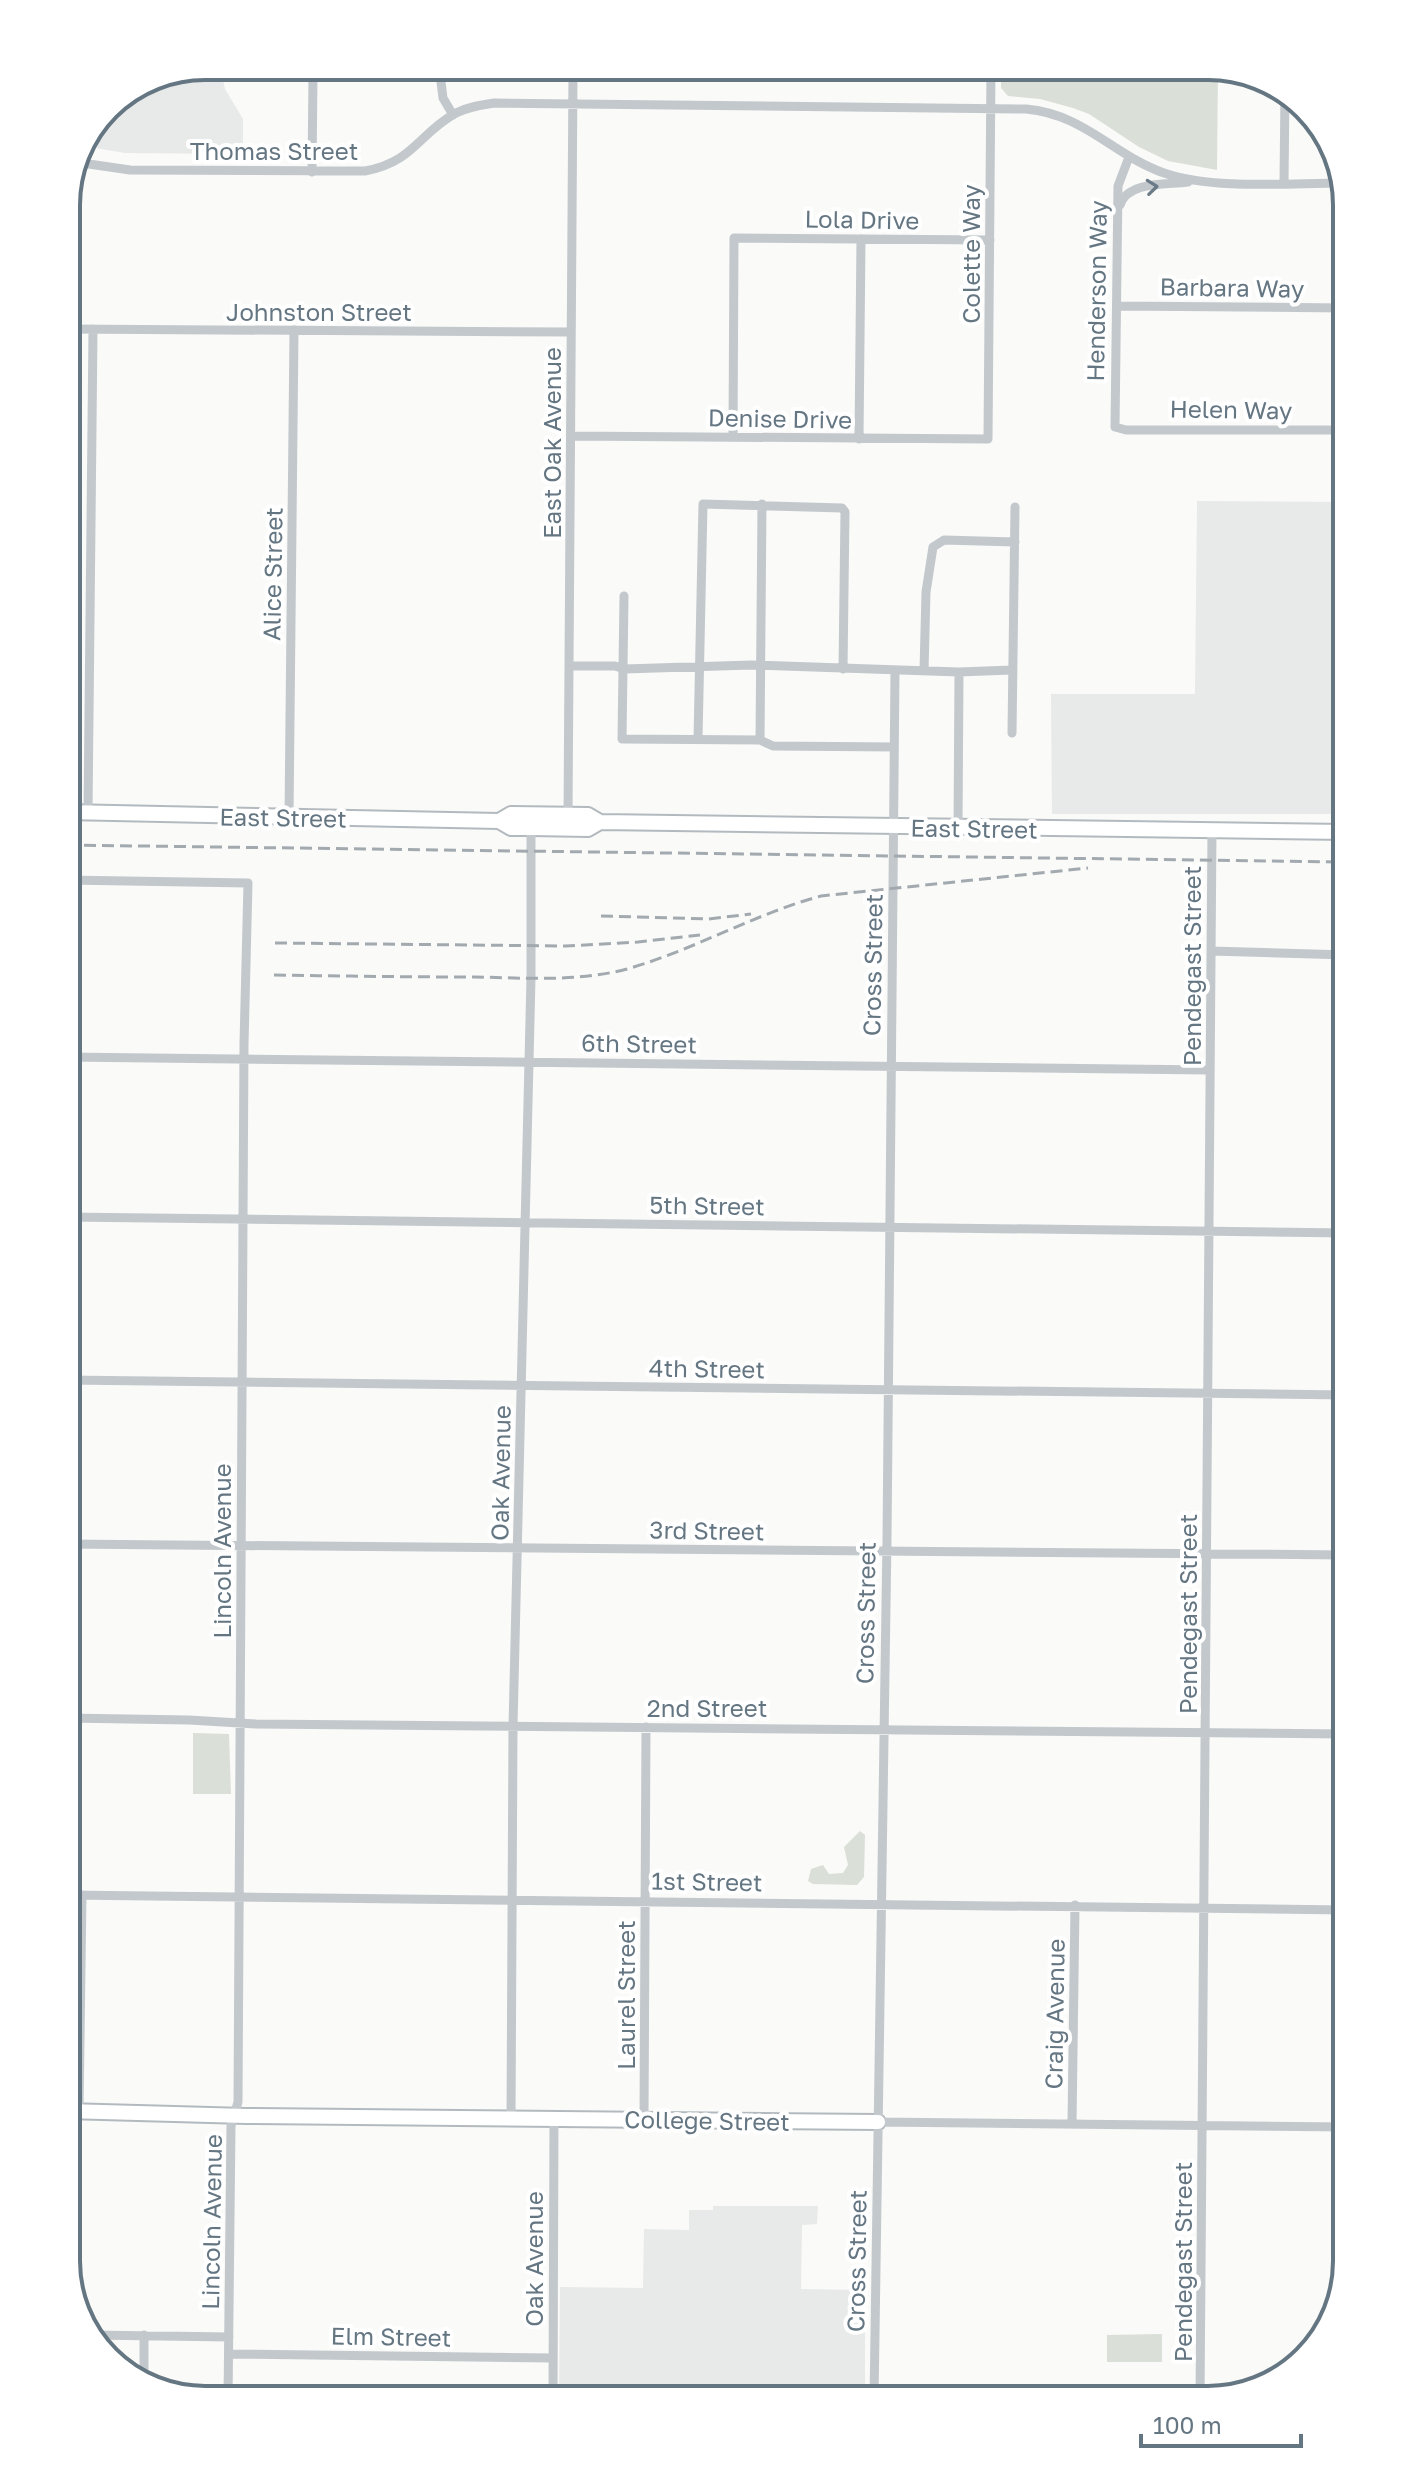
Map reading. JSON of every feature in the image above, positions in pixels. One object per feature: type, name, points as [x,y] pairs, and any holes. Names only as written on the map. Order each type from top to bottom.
[{"type":"main road","name":"East Street","points":[[80,813],[499,821],[511,828],[588,829],[600,822]]},
{"type":"main road","name":"East Street","points":[[499,821],[511,814],[588,815],[600,822],[1333,832]]},
{"type":"main road","name":"College Street","points":[[80,2111],[878,2122]]},
{"type":"street","points":[[312,172],[313,80]]},
{"type":"street","points":[[441,80],[443,98],[453,115]]},
{"type":"street","name":"East Oak Avenue","points":[[568,815],[573,80]]},
{"type":"street","name":"Colette Way","points":[[988,439],[991,80]]},
{"type":"street","name":"Thomas Street","points":[[88,164],[130,170],[312,172],[379,168],[408,154],[453,115],[494,103],[991,108],[1057,114],[1086,127],[1129,157],[1165,173],[1199,181],[1331,183]]},
{"type":"street","points":[[1284,183],[1285,107]]},
{"type":"street","name":"Henderson Way","points":[[1115,427],[1118,186],[1129,157]]},
{"type":"street","points":[[1117,212],[1123,197],[1135,188],[1199,181]]},
{"type":"street","name":"Lola Drive","points":[[733,437],[734,238],[990,240]]},
{"type":"street","points":[[859,439],[861,239]]},
{"type":"street","name":"Barbara Way","points":[[1117,306],[1333,308]]},
{"type":"street","name":"Johnston Street","points":[[80,329],[571,332]]},
{"type":"street","points":[[88,813],[93,329]]},
{"type":"street","name":"Alice Street","points":[[289,817],[294,330]]},
{"type":"street","name":"Helen Way","points":[[1115,427],[1126,430],[1333,430]]},
{"type":"street","name":"Denise Drive","points":[[571,436],[988,439]]},
{"type":"street","points":[[698,739],[703,504],[839,506],[845,512],[843,669]]},
{"type":"street","points":[[760,740],[762,504]]},
{"type":"street","points":[[1012,733],[1015,507]]},
{"type":"street","points":[[924,671],[926,592],[933,547],[944,540],[1015,542]]},
{"type":"street","points":[[624,596],[622,739],[760,740],[773,746],[894,747]]},
{"type":"street","points":[[569,666],[615,666],[624,669],[700,665],[959,672],[1012,670]]},
{"type":"street","name":"Cross Street","points":[[874,2386],[895,670]]},
{"type":"street","points":[[958,828],[959,672]]},
{"type":"street","name":"Oak Avenue","points":[[511,2118],[513,1726],[526,1223],[531,828]]},
{"type":"street","name":"Pendegast Street","points":[[1200,2386],[1212,829]]},
{"type":"street","name":"Lincoln Avenue","points":[[80,880],[248,883],[244,1059],[238,2102],[231,2126],[228,2386]]},
{"type":"street","points":[[1211,951],[1333,955]]},
{"type":"street","name":"6th Street","points":[[80,1057],[1210,1070]]},
{"type":"street","name":"5th Street","points":[[80,1217],[1333,1233]]},
{"type":"street","name":"4th Street","points":[[80,1380],[1333,1395]]},
{"type":"street","name":"3rd Street","points":[[80,1544],[1333,1555]]},
{"type":"street","name":"2nd Street","points":[[80,1718],[240,1723],[1333,1734]]},
{"type":"street","name":"Laurel Street","points":[[644,2119],[646,1727]]},
{"type":"street","points":[[80,1943],[82,1895]]},
{"type":"street","name":"1st Street","points":[[82,1895],[1333,1910]]},
{"type":"street","name":"Craig Avenue","points":[[1072,2124],[1075,1905]]},
{"type":"street","name":"Oak Avenue","points":[[553,2386],[554,2118]]},
{"type":"street","name":"College Street","points":[[878,2122],[1333,2127]]},
{"type":"street","points":[[105,2335],[229,2337]]},
{"type":"street","points":[[144,2335],[144,2370]]},
{"type":"street","name":"Elm Street","points":[[229,2354],[553,2358]]},
{"type":"shaded area","points":[[223,80],[243,119],[243,154],[125,153],[94,148],[123,111],[165,87],[189,81]]},
{"type":"shaded area","points":[[1001,80],[1218,80],[1217,170],[1168,161],[1139,147],[1089,114],[1040,99],[1008,96],[1001,88]]},
{"type":"shaded area","points":[[1197,501],[1333,502],[1333,814],[1052,814],[1051,694],[1195,694]]},
{"type":"shaded area","points":[[193,1733],[229,1734],[231,1794],[193,1794]]},
{"type":"shaded area","points":[[860,1831],[865,1835],[864,1877],[857,1885],[813,1884],[808,1881],[811,1869],[823,1865],[829,1874],[843,1873],[848,1865],[844,1847]]},
{"type":"shaded area","points":[[713,2206],[818,2206],[817,2224],[802,2225],[801,2289],[865,2290],[865,2386],[559,2386],[560,2287],[643,2288],[644,2229],[689,2230],[689,2210],[713,2210]]},
{"type":"shaded area","points":[[1162,2334],[1162,2362],[1107,2362],[1107,2335]]},
{"type":"railway","points":[[80,845],[1333,862]]},
{"type":"railway","points":[[274,975],[590,976],[652,961],[772,912],[821,896],[1088,868]]},
{"type":"railway","points":[[601,916],[708,919],[751,914]]},
{"type":"railway","points":[[275,943],[566,946],[700,935]]}]
